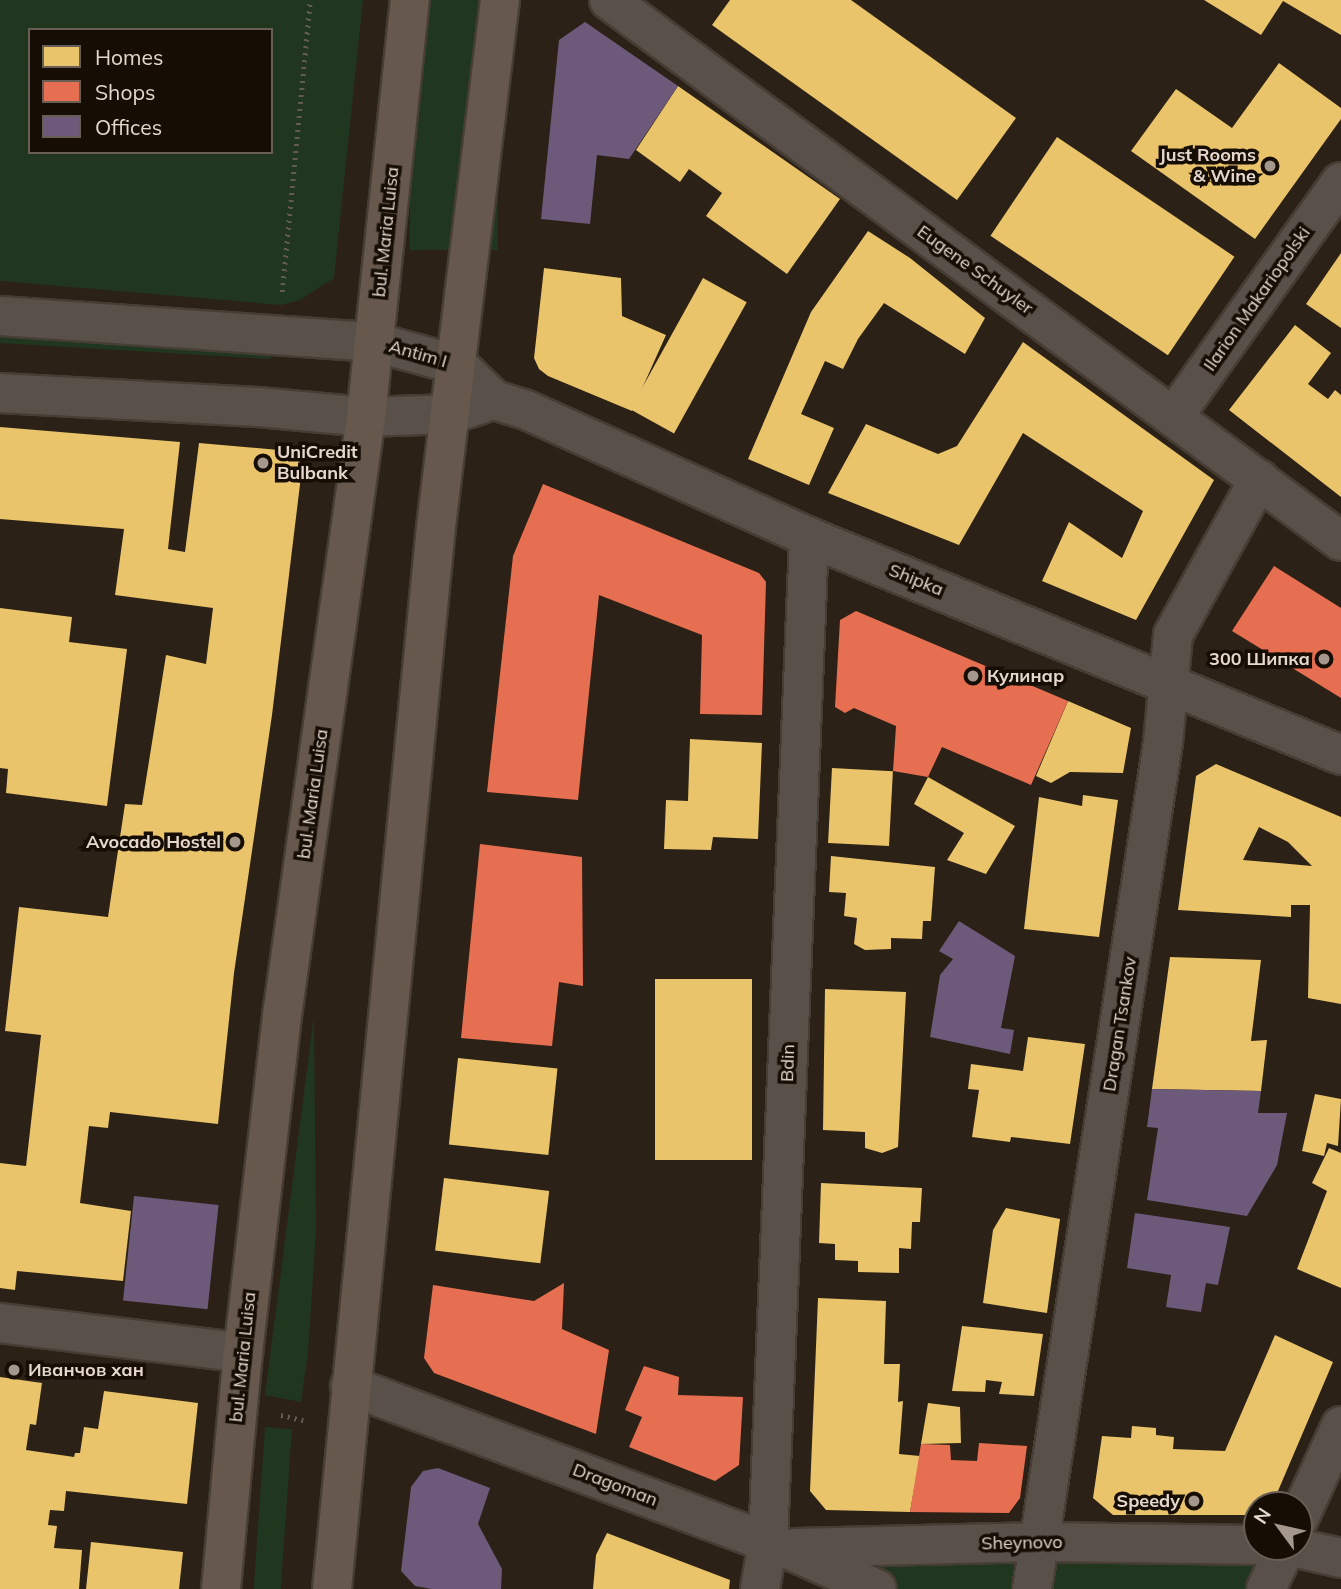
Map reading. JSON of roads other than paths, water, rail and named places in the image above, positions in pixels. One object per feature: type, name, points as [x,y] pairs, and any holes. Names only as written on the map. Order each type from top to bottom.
[{"type":"main road","name":"bul. Maria Luisa","points":[[221,1589],[243,1353],[283,1009],[366,417],[410,0]]},
{"type":"main road","points":[[332,1589],[436,527],[458,365],[500,0]]},
{"type":"street","name":"Eugene Schuyler","points":[[609,0],[1341,541]]},
{"type":"street","name":"Ilarion Makariopolski","points":[[1174,416],[1341,182]]},
{"type":"street","name":"Antim I","points":[[0,316],[374,342],[458,365],[494,400]]},
{"type":"street","points":[[0,393],[258,407],[366,417],[450,414],[494,400]]},
{"type":"street","name":"Shipka","points":[[494,400],[524,409],[809,537],[1341,755]]},
{"type":"street","name":"Dragan Tsankov","points":[[1032,1589],[1171,684],[1173,635],[1259,479]]},
{"type":"street","name":"Bdin","points":[[760,1589],[778,1546],[809,537]]},
{"type":"street","points":[[0,1323],[243,1353]]},
{"type":"street","name":"Dragoman","points":[[350,1386],[778,1546],[877,1589]]},
{"type":"street","points":[[1311,1491],[1341,1426]]},
{"type":"street","name":"Sheynovo","points":[[778,1546],[1041,1542],[1243,1545]]},
{"type":"street","points":[[1313,1552],[1341,1558]]},
{"type":"street","points":[[1266,1589],[1279,1561]]},
{"type":"place","name":"Just Rooms & Wine","points":[[1270,166]]},
{"type":"place","name":"UniCredit Bulbank","points":[[263,463]]},
{"type":"place","name":"300 Шипка","points":[[1324,659]]},
{"type":"place","name":"Кулинар","points":[[973,676]]},
{"type":"place","name":"Avocado Hostel","points":[[235,842]]},
{"type":"place","name":"Иванчов хан","points":[[14,1370]]},
{"type":"place","name":"Speedy","points":[[1194,1501]]}]
